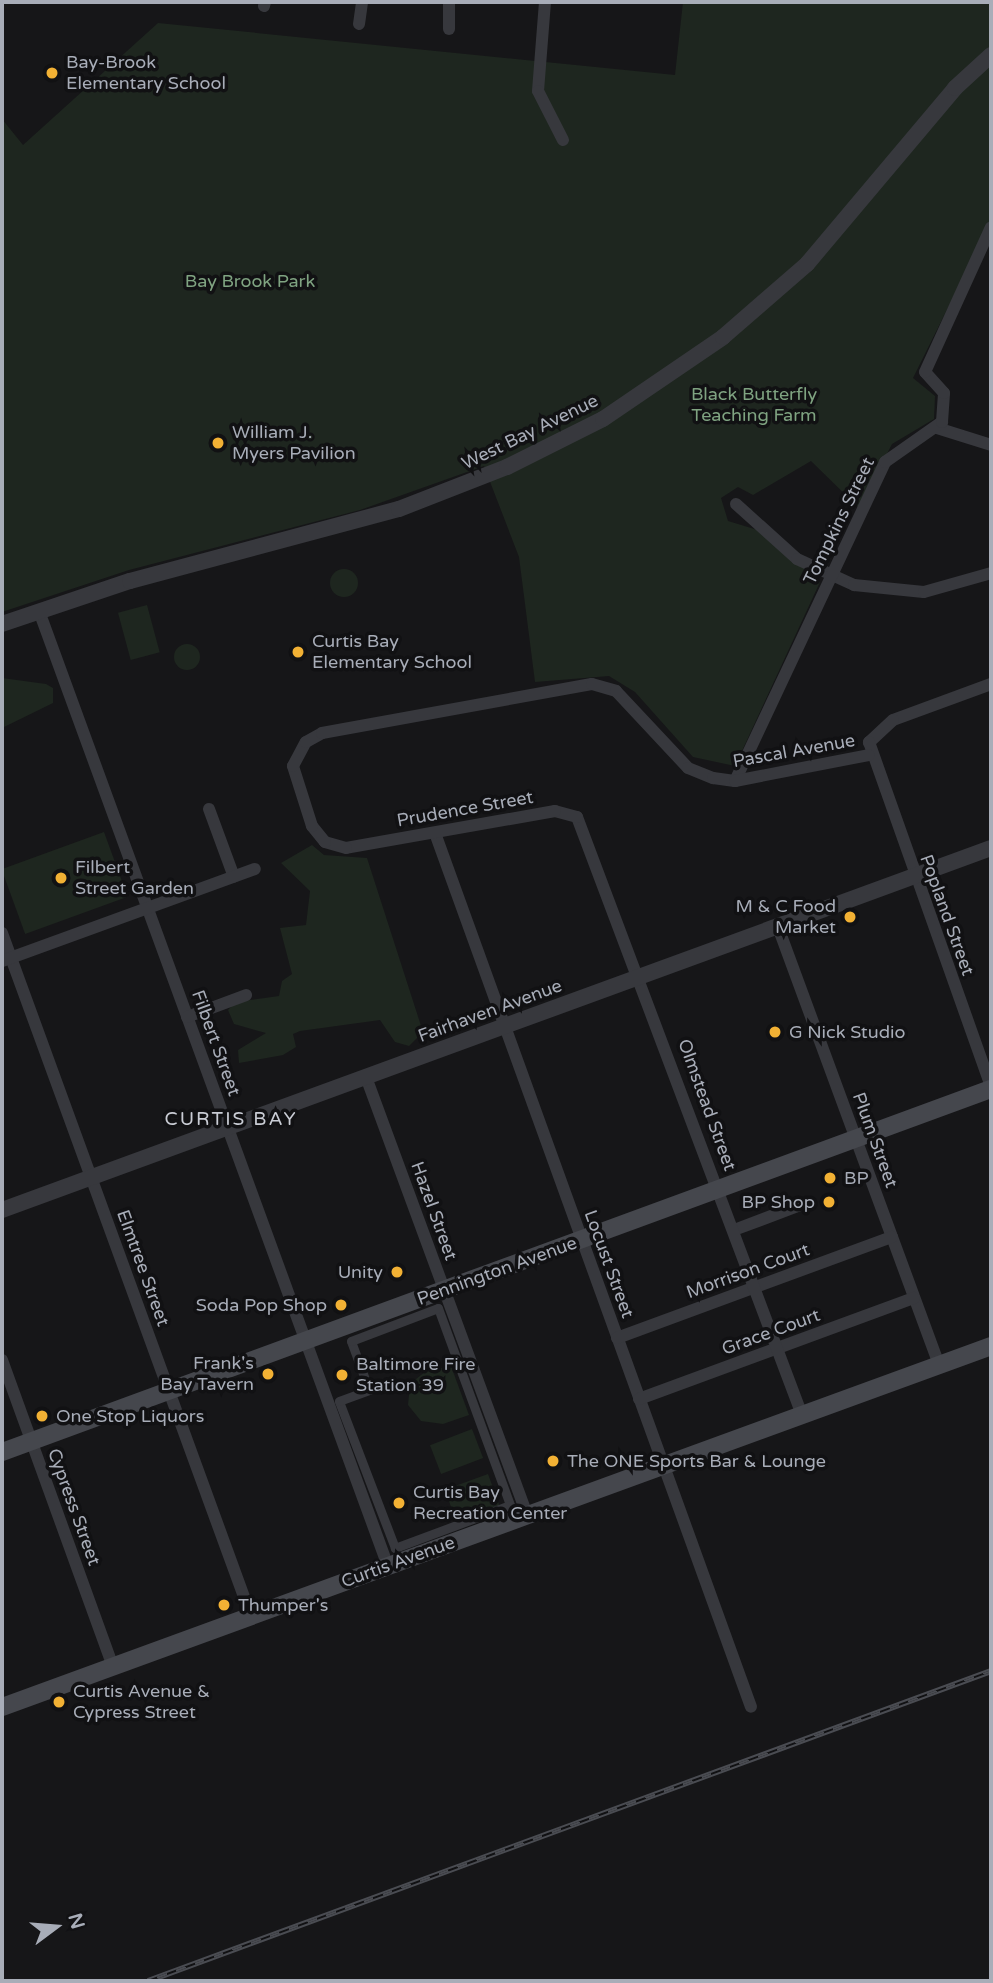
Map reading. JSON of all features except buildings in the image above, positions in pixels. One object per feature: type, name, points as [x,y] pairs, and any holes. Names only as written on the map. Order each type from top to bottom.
[{"type":"main road","name":"Pennington Avenue","points":[[2,1452],[991,1088]]},
{"type":"main road","name":"Curtis Avenue","points":[[2,1707],[991,1346]]},
{"type":"street","points":[[359,24],[362,2]]},
{"type":"street","points":[[449,2],[449,29]]},
{"type":"street","points":[[545,2],[538,90],[563,140]]},
{"type":"street","name":"West Bay Avenue","points":[[2,624],[39,611],[411,505],[603,419],[723,337],[807,264],[955,88],[991,55]]},
{"type":"street","points":[[990,232],[925,372],[944,393],[946,413],[937,428],[991,445]]},
{"type":"street","name":"Tompkins Street","points":[[735,781],[892,453],[937,428]]},
{"type":"street","points":[[736,504],[797,559],[831,576],[878,589],[924,592],[991,573]]},
{"type":"street","name":"Filbert Street","points":[[39,611],[388,1566]]},
{"type":"street","name":"Pascal Avenue","points":[[366,845],[325,842],[308,817],[293,766],[306,742],[322,733],[593,684],[626,699],[688,768],[735,781],[869,755],[871,736],[884,724],[991,684]]},
{"type":"street","name":"Popland Street","points":[[869,755],[991,1088]]},
{"type":"street","points":[[209,809],[233,877]]},
{"type":"street","name":"Prudence Street","points":[[366,845],[571,813]]},
{"type":"street","name":"Olmstead Street","points":[[571,813],[581,823],[641,976],[802,1415]]},
{"type":"street","name":"Locust Street","points":[[435,833],[751,1707]]},
{"type":"street","name":"Fairhaven Avenue","points":[[2,1210],[991,848]]},
{"type":"street","points":[[6,960],[255,869]]},
{"type":"street","name":"Plum Street","points":[[778,927],[939,1365]]},
{"type":"street","name":"Elmtree Street","points":[[2,933],[6,960],[91,1178],[251,1616]]},
{"type":"street","points":[[187,1017],[246,995]]},
{"type":"street","name":"Hazel Street","points":[[366,1077],[527,1516]]},
{"type":"street","points":[[734,1230],[803,1204]]},
{"type":"street","name":"Morrison Court","points":[[617,1338],[892,1237]]},
{"type":"street","name":"Grace Court","points":[[639,1399],[914,1298]]},
{"type":"street","points":[[438,1308],[510,1505],[394,1548],[339,1401],[369,1390],[351,1341],[438,1308]]},
{"type":"street","name":"Cypress Street","points":[[2,1360],[113,1666]]},
{"type":"green space","name":"Bay Brook Park","points":[[683,2],[991,2],[991,221],[913,378],[935,396],[934,419],[892,444],[859,508],[811,461],[753,495],[738,487],[721,498],[728,521],[761,531],[820,582],[735,766],[693,757],[635,692],[609,676],[535,682],[519,557],[484,466],[360,510],[129,570],[2,612],[2,119],[23,145],[158,23],[675,75]]},
{"type":"green space","points":[[344,569],[354,573],[358,583],[354,593],[344,597],[334,593],[330,583],[334,573]]},
{"type":"green space","points":[[147,605],[160,652],[131,660],[118,613]]},
{"type":"green space","points":[[187,644],[196,648],[200,657],[196,666],[187,670],[178,666],[174,657],[178,648]]},
{"type":"green space","points":[[2,678],[46,684],[53,688],[53,703],[2,728]]},
{"type":"green space","name":"Filbert Street Garden","points":[[104,832],[128,897],[25,934],[2,869]]},
{"type":"green space","points":[[312,845],[324,855],[367,858],[423,1032],[409,1046],[395,1042],[380,1020],[300,1031],[293,1034],[296,1047],[283,1055],[239,1063],[238,1050],[266,1033],[234,1024],[228,1010],[236,1002],[279,996],[282,981],[292,974],[280,928],[306,925],[310,891],[281,863]]},
{"type":"green space","points":[[451,1366],[469,1415],[443,1424],[421,1421],[408,1405],[410,1384],[426,1371]]},
{"type":"green space","points":[[472,1429],[483,1458],[441,1474],[430,1445]]},
{"type":"green space","points":[[488,1474],[500,1507],[457,1523],[445,1490]]},
{"type":"railway","points":[[148,1981],[991,1671]]},
{"type":"place","name":"Bay-Brook Elementary School","points":[[52,73]]},
{"type":"place","name":"William J. Myers Pavilion","points":[[218,443]]},
{"type":"place","name":"Curtis Bay Elementary School","points":[[298,652]]},
{"type":"place","name":"Filbert Street Garden","points":[[61,878]]},
{"type":"place","name":"M & C Food Market","points":[[850,917]]},
{"type":"place","name":"G Nick Studio","points":[[775,1032]]},
{"type":"place","name":"BP","points":[[830,1178]]},
{"type":"place","name":"BP Shop","points":[[829,1202]]},
{"type":"place","name":"Unity","points":[[397,1272]]},
{"type":"place","name":"Soda Pop Shop","points":[[341,1305]]},
{"type":"place","name":"Frank's Bay Tavern","points":[[268,1374]]},
{"type":"place","name":"Baltimore Fire Station 39","points":[[342,1375]]},
{"type":"place","name":"One Stop Liquors","points":[[42,1416]]},
{"type":"place","name":"The ONE Sports Bar & Lounge","points":[[553,1461]]},
{"type":"place","name":"Curtis Bay Recreation Center","points":[[399,1503]]},
{"type":"place","name":"Thumper's","points":[[224,1605]]},
{"type":"place","name":"Curtis Avenue & Cypress Street","points":[[59,1702]]},
{"type":"district","name":"CURTIS BAY","points":[[231,1120]]},
{"type":"park label","name":"Black Butterfly Teaching Farm","points":[[754,405]]}]
